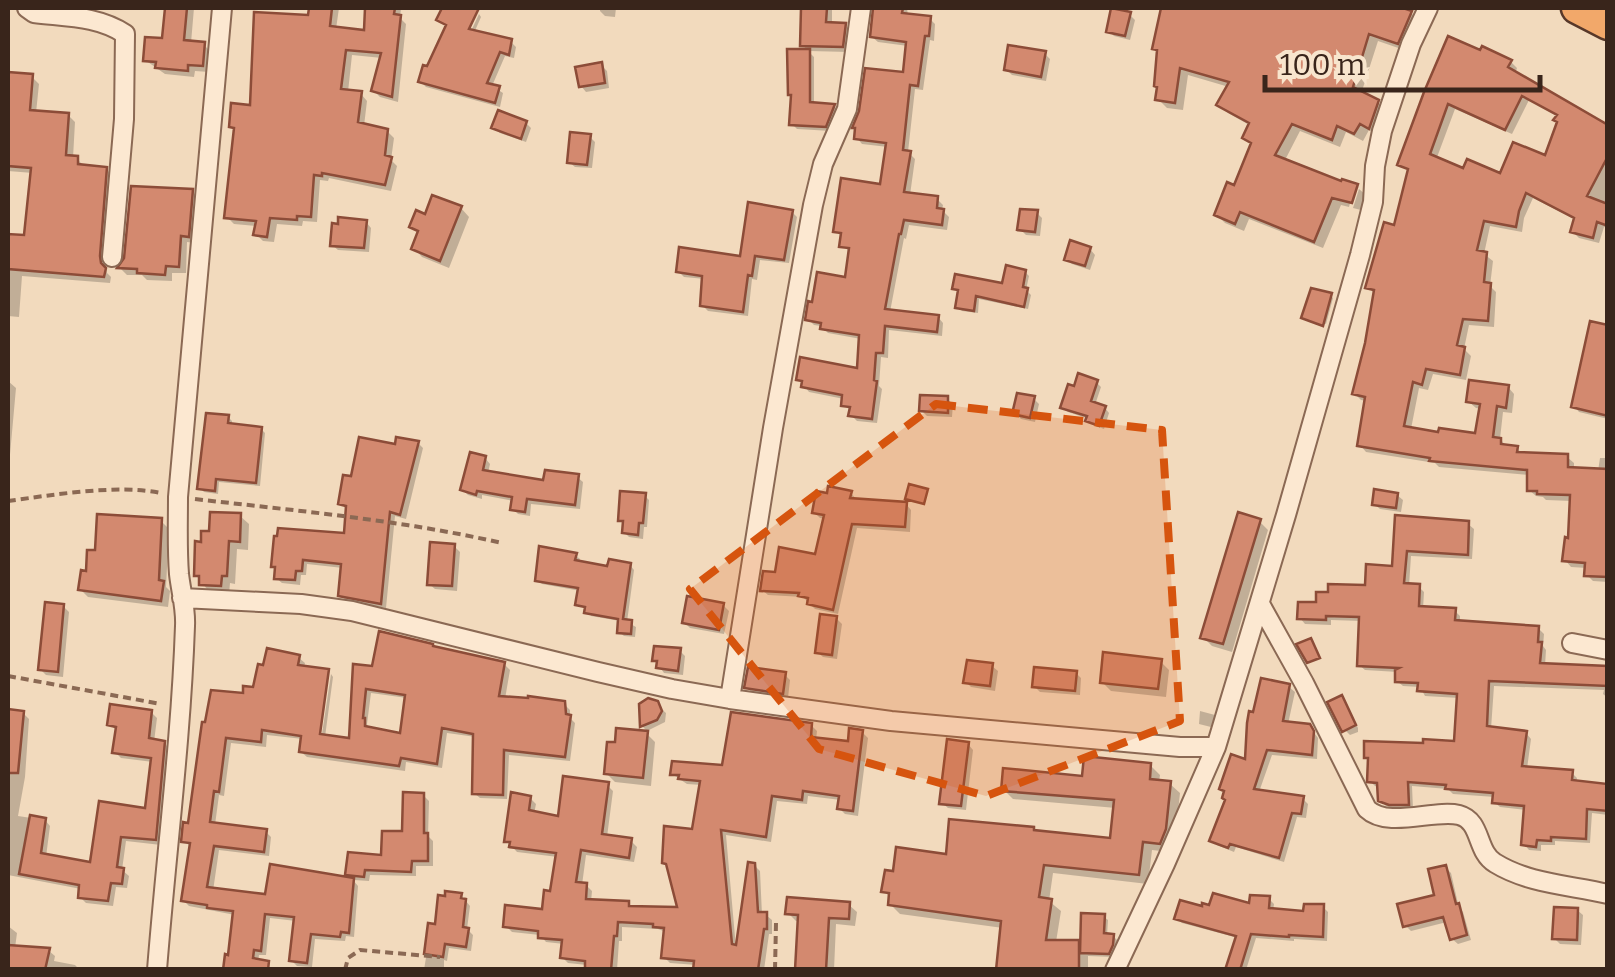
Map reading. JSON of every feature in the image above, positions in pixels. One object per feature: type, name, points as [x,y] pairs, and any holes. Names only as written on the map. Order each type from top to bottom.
[{"type":"highway","points":[[1576,8],[1608,24]]},
{"type":"street","points":[[27,8],[34,14],[110,24],[125,34],[124,119],[112,257]]},
{"type":"street","points":[[158,970],[186,607],[178,548],[178,497],[222,8]]},
{"type":"street","points":[[730,700],[772,428],[813,204],[829,146],[847,109],[861,8]]},
{"type":"street","points":[[1115,970],[1216,747],[1360,254],[1373,202],[1374,166],[1382,131],[1411,44],[1428,8]]},
{"type":"street","points":[[182,598],[352,610],[635,681],[730,700],[891,721],[1216,747]]},
{"type":"street","points":[[1260,604],[1372,814],[1398,818],[1457,814],[1474,826],[1484,853],[1495,863],[1537,881],[1608,894]]},
{"type":"street","points":[[1572,643],[1608,650]]},
{"type":"path","points":[[8,501],[70,493],[146,490],[375,520],[502,543]]},
{"type":"path","points":[[8,676],[180,708]]},
{"type":"path","points":[[775,970],[776,923]]},
{"type":"path","points":[[345,970],[348,958],[360,950],[440,957]]},
{"type":"highlighted area","points":[[936,404],[1162,430],[1180,721],[986,796],[819,749],[690,589]]},
{"type":"building","points":[[165,8],[187,8],[184,40],[205,42],[203,66],[188,65],[188,71],[155,68],[156,62],[143,61],[145,37],[162,38]]},
{"type":"building","points":[[309,8],[332,8],[330,26],[364,30],[365,8],[395,8],[394,14],[401,15],[392,97],[371,91],[381,53],[346,50],[341,89],[362,91],[358,122],[388,129],[385,155],[392,157],[385,185],[322,173],[314,175],[311,217],[270,218],[267,237],[253,235],[256,221],[224,218],[234,128],[229,127],[231,103],[250,105],[254,12],[308,15]]},
{"type":"building","points":[[442,8],[479,8],[469,29],[512,39],[509,55],[500,52],[487,83],[500,86],[495,103],[418,82],[423,65],[427,66],[446,25],[436,20]]},
{"type":"building","points":[[801,8],[827,8],[826,22],[846,23],[843,47],[800,46]]},
{"type":"building","points":[[873,8],[903,8],[902,13],[931,16],[918,86],[910,85],[903,150],[911,151],[904,192],[938,196],[937,208],[944,209],[942,225],[904,220],[899,234],[885,309],[939,315],[937,332],[885,326],[883,353],[876,353],[872,419],[848,416],[850,407],[841,406],[842,395],[801,387],[802,381],[796,380],[800,357],[857,368],[859,335],[820,329],[821,323],[805,320],[817,272],[845,277],[849,248],[839,247],[841,233],[833,232],[841,178],[880,184],[886,143],[854,139],[852,128],[859,111],[865,68],[903,72],[906,42],[870,37]]},
{"type":"building","points":[[1111,8],[1131,12],[1125,36],[1106,32]]},
{"type":"building","points":[[1161,8],[1412,11],[1398,44],[1369,34],[1353,87],[1379,100],[1369,129],[1360,124],[1354,134],[1337,126],[1332,140],[1292,124],[1275,155],[1358,184],[1352,203],[1332,198],[1314,242],[1240,212],[1235,224],[1214,215],[1227,182],[1234,185],[1251,143],[1242,138],[1249,123],[1216,105],[1229,82],[1180,68],[1175,103],[1155,100],[1157,50],[1152,49]]},
{"type":"building","points":[[1448,36],[1512,60],[1508,67],[1608,125],[1608,156],[1587,196],[1608,204],[1608,226],[1597,222],[1593,238],[1570,232],[1574,218],[1526,193],[1516,227],[1484,221],[1477,250],[1487,252],[1484,282],[1491,283],[1488,321],[1463,319],[1457,345],[1465,347],[1460,375],[1426,369],[1422,385],[1413,382],[1404,426],[1475,433],[1480,404],[1466,402],[1469,380],[1509,385],[1506,408],[1497,406],[1493,437],[1501,438],[1501,444],[1518,446],[1517,452],[1568,454],[1568,467],[1608,469],[1608,577],[1584,576],[1585,563],[1562,561],[1565,537],[1568,538],[1570,495],[1527,491],[1527,470],[1429,461],[1430,458],[1357,446],[1365,397],[1352,394],[1374,290],[1365,288],[1384,222],[1394,225],[1408,169],[1397,165]],"holes":[[[1522,96],[1557,115],[1545,155],[1513,142],[1500,173],[1467,159],[1463,168],[1430,154],[1448,104],[1505,130]]]},
{"type":"building","points":[[1008,45],[1046,51],[1041,77],[1004,70]]},
{"type":"building","points":[[787,49],[810,49],[810,102],[835,104],[826,127],[789,125]]},
{"type":"building","points":[[602,62],[605,83],[579,87],[575,67]]},
{"type":"building","points":[[8,72],[33,74],[30,110],[69,113],[66,155],[78,156],[78,164],[107,167],[100,256],[106,268],[104,277],[8,269],[8,234],[24,235],[31,168],[8,166]]},
{"type":"building","points":[[498,110],[527,121],[521,139],[491,128]]},
{"type":"building","points":[[570,132],[591,134],[587,165],[567,163]]},
{"type":"building","points":[[131,186],[193,189],[189,237],[181,236],[179,267],[166,266],[165,275],[117,268],[124,258]]},
{"type":"building","points":[[432,195],[462,206],[440,261],[411,249],[418,231],[409,227],[416,210],[425,214]]},
{"type":"building","points":[[748,202],[793,210],[784,260],[755,256],[743,312],[700,306],[702,276],[676,272],[679,247],[740,256]]},
{"type":"building","points":[[1020,209],[1038,210],[1035,232],[1017,230]]},
{"type":"building","points":[[338,217],[367,220],[364,248],[330,246],[332,223],[338,224]]},
{"type":"building","points":[[1070,240],[1091,247],[1085,266],[1064,260]]},
{"type":"building","points":[[1006,265],[1026,270],[1024,307],[976,296],[974,311],[955,308],[955,274],[1002,283]]},
{"type":"building","points":[[1311,288],[1332,293],[1323,326],[1301,318]]},
{"type":"building","points":[[1590,321],[1608,325],[1608,416],[1571,407]]},
{"type":"building","points":[[1078,373],[1098,380],[1091,401],[1106,406],[1099,426],[1085,421],[1087,416],[1060,408],[1068,384],[1074,386]]},
{"type":"building","points":[[1017,393],[1035,396],[1030,418],[1012,414]]},
{"type":"building","points":[[920,395],[948,396],[948,413],[919,411]]},
{"type":"building","points":[[206,413],[229,415],[228,423],[262,427],[256,483],[216,479],[215,491],[197,489]]},
{"type":"building","points":[[359,437],[395,444],[396,437],[419,441],[400,515],[390,512],[381,604],[338,596],[341,564],[303,560],[302,571],[296,571],[295,580],[274,579],[275,567],[271,567],[278,528],[344,533],[346,506],[338,504],[343,475],[351,476]]},
{"type":"building","points":[[470,452],[486,456],[483,470],[543,480],[545,470],[579,474],[575,505],[527,499],[525,512],[510,510],[512,497],[460,490]]},
{"type":"building","points":[[909,484],[928,489],[924,504],[905,499]]},
{"type":"building","points":[[828,486],[852,491],[850,498],[907,502],[905,527],[852,524],[833,610],[807,604],[808,598],[798,596],[799,593],[760,591],[763,571],[775,572],[779,547],[815,554],[824,515],[812,513],[816,491],[827,493]]},
{"type":"building","points":[[1374,489],[1398,493],[1396,508],[1372,505]]},
{"type":"building","points":[[620,491],[646,493],[638,535],[622,533],[623,521],[618,521]]},
{"type":"building","points":[[210,512],[241,513],[240,542],[229,541],[227,576],[222,576],[221,586],[199,585],[199,576],[194,576],[195,541],[201,542],[201,531],[209,531]]},
{"type":"building","points":[[1238,512],[1261,519],[1223,644],[1200,638]]},
{"type":"building","points":[[97,514],[162,518],[161,601],[78,590],[81,570],[86,571],[87,550],[95,550]]},
{"type":"building","points":[[1395,515],[1469,521],[1468,555],[1407,551],[1404,583],[1420,584],[1419,606],[1456,608],[1455,620],[1539,626],[1540,663],[1608,666],[1608,686],[1489,681],[1487,726],[1527,731],[1522,766],[1573,770],[1572,780],[1608,784],[1608,811],[1587,809],[1586,839],[1551,837],[1551,841],[1537,840],[1536,847],[1521,845],[1524,806],[1492,803],[1493,793],[1408,782],[1409,805],[1378,801],[1377,783],[1367,782],[1364,741],[1454,741],[1457,694],[1417,691],[1418,683],[1395,682],[1395,670],[1399,668],[1357,666],[1359,617],[1297,619],[1298,602],[1316,602],[1316,592],[1328,592],[1328,584],[1365,585],[1366,564],[1392,566]]},
{"type":"building","points":[[430,542],[455,544],[452,586],[427,585]]},
{"type":"building","points":[[539,546],[577,553],[575,560],[607,566],[609,559],[631,563],[623,619],[632,620],[631,634],[617,633],[618,619],[584,613],[585,607],[575,605],[578,588],[535,581]]},
{"type":"building","points":[[687,596],[724,603],[719,630],[682,623]]},
{"type":"building","points":[[45,602],[64,604],[58,672],[38,670]]},
{"type":"building","points":[[820,614],[837,616],[832,655],[815,653]]},
{"type":"building","points":[[379,631],[505,662],[499,696],[565,701],[566,714],[571,715],[565,757],[504,750],[503,795],[472,794],[473,734],[442,728],[437,764],[401,758],[399,766],[299,752],[301,736],[262,730],[261,742],[226,738],[219,792],[214,791],[210,822],[267,829],[264,852],[214,846],[207,887],[265,894],[270,864],[354,878],[349,933],[341,932],[340,937],[311,934],[307,963],[289,961],[294,917],[265,914],[261,951],[254,950],[253,958],[269,961],[268,970],[223,970],[233,911],[181,901],[190,843],[181,842],[183,822],[188,823],[202,722],[211,690],[243,693],[243,686],[253,687],[258,664],[263,665],[267,648],[300,655],[298,665],[329,669],[320,734],[349,738],[353,664],[372,666]],"holes":[[[366,689],[405,695],[400,733],[365,726]]]},
{"type":"building","points":[[1311,638],[1320,658],[1307,663],[1296,644]]},
{"type":"building","points":[[654,646],[681,648],[678,671],[656,668],[657,661],[652,661]]},
{"type":"building","points":[[1103,652],[1162,659],[1158,689],[1100,683]]},
{"type":"building","points":[[967,660],[993,663],[990,686],[963,683]]},
{"type":"building","points":[[748,667],[786,672],[783,694],[744,688]]},
{"type":"building","points":[[1034,667],[1077,671],[1075,691],[1032,687]]},
{"type":"building","points":[[1261,678],[1290,684],[1283,721],[1310,724],[1314,731],[1312,755],[1267,750],[1254,789],[1304,796],[1301,814],[1292,813],[1279,858],[1209,841],[1225,800],[1224,791],[1219,789],[1231,754],[1245,759],[1249,711],[1253,712]]},
{"type":"building","points":[[1342,695],[1356,725],[1342,732],[1327,702]]},
{"type":"building","points":[[648,698],[658,701],[662,711],[657,720],[640,727],[639,704]]},
{"type":"building","points":[[110,704],[152,710],[149,738],[165,741],[156,840],[121,837],[117,867],[124,868],[122,884],[111,883],[108,901],[78,898],[79,885],[19,874],[30,815],[46,818],[41,853],[90,862],[99,801],[145,808],[151,758],[112,753],[116,727],[107,725]]},
{"type":"building","points":[[8,709],[24,711],[18,773],[8,773]]},
{"type":"building","points":[[731,712],[812,723],[811,737],[848,741],[849,728],[863,730],[853,811],[837,809],[839,796],[803,791],[802,800],[772,796],[766,837],[721,830],[732,944],[736,945],[748,862],[755,863],[758,912],[767,912],[758,970],[693,970],[694,961],[661,958],[664,928],[618,922],[611,970],[585,970],[585,961],[560,958],[562,940],[538,938],[538,931],[503,927],[505,905],[542,909],[544,890],[550,891],[556,853],[509,847],[510,842],[504,842],[511,792],[531,796],[529,810],[558,816],[563,776],[609,782],[602,834],[632,838],[629,858],[581,850],[576,882],[587,883],[586,899],[629,901],[629,906],[677,907],[666,864],[662,863],[664,826],[692,829],[700,781],[670,775],[672,761],[722,765]]},
{"type":"building","points":[[616,728],[648,731],[643,778],[604,774],[607,742],[615,742]]},
{"type":"building","points":[[947,739],[969,742],[961,806],[939,804]]},
{"type":"building","points":[[1084,756],[1151,763],[1150,779],[1171,781],[1166,829],[1160,844],[1143,842],[1139,875],[1044,865],[1039,897],[1052,899],[1046,940],[1079,940],[1079,970],[996,970],[1001,921],[888,905],[889,893],[881,892],[885,870],[893,871],[896,847],[946,854],[949,819],[1110,838],[1114,800],[1001,791],[1003,768],[1082,776]]},
{"type":"building","points":[[403,792],[424,793],[428,861],[412,861],[411,872],[365,870],[364,877],[345,875],[348,852],[381,855],[382,831],[402,831]]},
{"type":"building","points":[[1446,865],[1467,935],[1450,940],[1443,917],[1403,927],[1397,904],[1434,895],[1428,869]]},
{"type":"building","points":[[445,891],[462,893],[461,898],[466,899],[466,947],[445,944],[443,957],[424,954],[428,923],[435,924],[438,895],[445,896]]},
{"type":"building","points":[[1213,893],[1249,903],[1250,895],[1270,896],[1269,908],[1303,911],[1304,904],[1324,904],[1323,937],[1251,934],[1240,970],[1225,970],[1236,936],[1174,919],[1180,900],[1209,905]]},
{"type":"building","points":[[787,897],[850,902],[849,919],[829,918],[826,970],[795,970],[798,915],[785,914]]},
{"type":"building","points":[[1554,907],[1578,908],[1577,940],[1552,939]]},
{"type":"building","points":[[1081,913],[1105,914],[1104,933],[1114,934],[1109,954],[1080,953]]},
{"type":"building","points":[[8,945],[50,948],[45,970],[8,970]]}]
